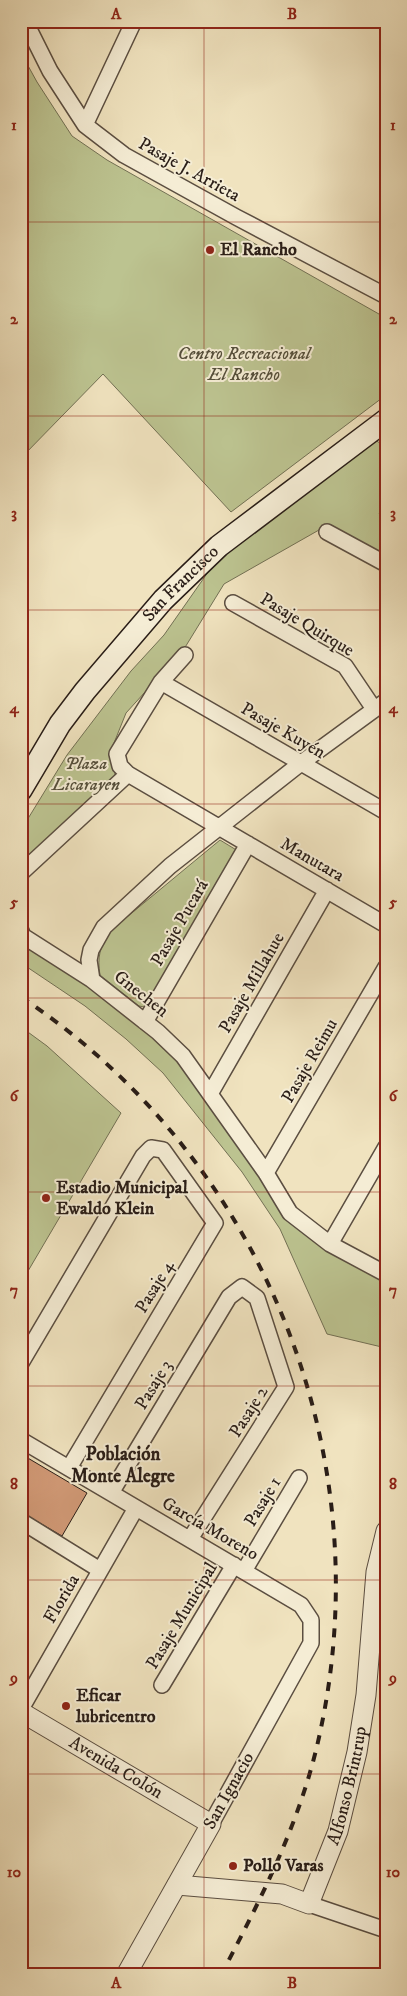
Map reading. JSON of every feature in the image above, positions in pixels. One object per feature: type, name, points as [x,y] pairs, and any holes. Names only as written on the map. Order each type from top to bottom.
[{"type":"main road","name":"San Francisco","points":[[21,790],[60,724],[85,691],[163,600],[219,546],[386,420]]},
{"type":"street","name":"Pasaje J. Arrieta","points":[[25,21],[50,71],[84,125],[124,155],[236,217],[386,296]]},
{"type":"street","points":[[84,125],[134,21]]},
{"type":"street","points":[[327,532],[386,564]]},
{"type":"street","name":"Pasaje Quirque","points":[[233,603],[345,666],[380,705]]},
{"type":"street","points":[[21,873],[128,774],[120,766],[117,754],[161,682],[185,655]]},
{"type":"street","name":"Pasaje Kuyén","points":[[161,682],[386,812]]},
{"type":"street","name":"Gnechen","points":[[380,705],[301,763],[170,866],[104,927],[91,950],[90,970],[92,980],[145,1022],[183,1056],[266,1173],[290,1212],[330,1244],[386,1274]]},
{"type":"street","name":"Manutara","points":[[128,774],[386,925]]},
{"type":"street","name":"Pasaje Pucará","points":[[145,1022],[248,844]]},
{"type":"street","name":"Pasaje Millahue","points":[[210,1094],[327,890]]},
{"type":"street","points":[[21,931],[24,936],[92,980]]},
{"type":"street","name":"Pasaje Reimu","points":[[266,1173],[386,968]]},
{"type":"street","points":[[330,1244],[386,1147]]},
{"type":"street","name":"Pasaje 4","points":[[21,1363],[143,1156],[151,1148],[164,1150],[215,1223],[68,1468]]},
{"type":"street","name":"Pasaje 2","points":[[190,1539],[286,1387],[257,1298],[242,1287],[229,1297]]},
{"type":"street","name":"Pasaje 3","points":[[110,1493],[229,1297]]},
{"type":"street","name":"García Moreno","points":[[21,1440],[301,1605]]},
{"type":"street","name":"Pasaje 1","points":[[239,1568],[299,1478]]},
{"type":"street","name":"Florida","points":[[21,1711],[136,1508]]},
{"type":"street","points":[[21,1520],[100,1570]]},
{"type":"street","name":"Alfonso Brintrup","points":[[309,1904],[335,1839],[357,1752],[366,1695],[376,1572],[386,1531]]},
{"type":"street","name":"Pasaje Municipal","points":[[162,1685],[239,1568]]},
{"type":"street","name":"San Ignacio","points":[[126,1975],[311,1643],[311,1620],[301,1605]]},
{"type":"street","name":"Avenida Colón","points":[[21,1711],[211,1824]]},
{"type":"street","points":[[177,1885],[282,1894],[386,1930]]},
{"type":"green space","name":"Centro Recreacional El Rancho","points":[[21,53],[37,82],[72,136],[107,160],[386,318],[386,395],[231,512],[103,374],[21,458]]},
{"type":"green space","name":"Plaza Licarayen","points":[[372,438],[386,447],[386,503],[379,514],[386,518],[386,558],[326,526],[224,584],[184,649],[126,713],[110,753],[115,783],[21,869],[21,830],[67,755],[131,671],[164,635],[220,555]]},
{"type":"green space","points":[[220,840],[238,851],[150,1008],[139,1006],[100,975],[99,957],[104,942],[110,931]]},
{"type":"green space","points":[[21,938],[94,988],[177,1058],[313,1240],[386,1282],[386,1348],[327,1334],[280,1229],[242,1172],[163,1073],[126,1039],[85,1006],[21,963]]},
{"type":"green space","name":"Estadio Municipal Ewaldo Klein","points":[[21,1027],[47,1046],[121,1113],[21,1283]]},
{"type":"building","points":[[21,1454],[87,1493],[62,1536],[21,1512]]},
{"type":"railway","points":[[21,997],[105,1062],[177,1138],[237,1224],[283,1317],[315,1415],[333,1518],[335,1623],[321,1728],[304,1793],[293,1824],[252,1915],[221,1975]]},
{"type":"place","name":"El Rancho","points":[[210,250]]},
{"type":"place","name":"Estadio Municipal Ewaldo Klein","points":[[46,1198]]},
{"type":"place","name":"Eficar lubricentro","points":[[66,1706]]},
{"type":"place","name":"Pollo Varas","points":[[233,1866]]},
{"type":"district","name":"Población Monte Alegre","points":[[123,1465]]}]
